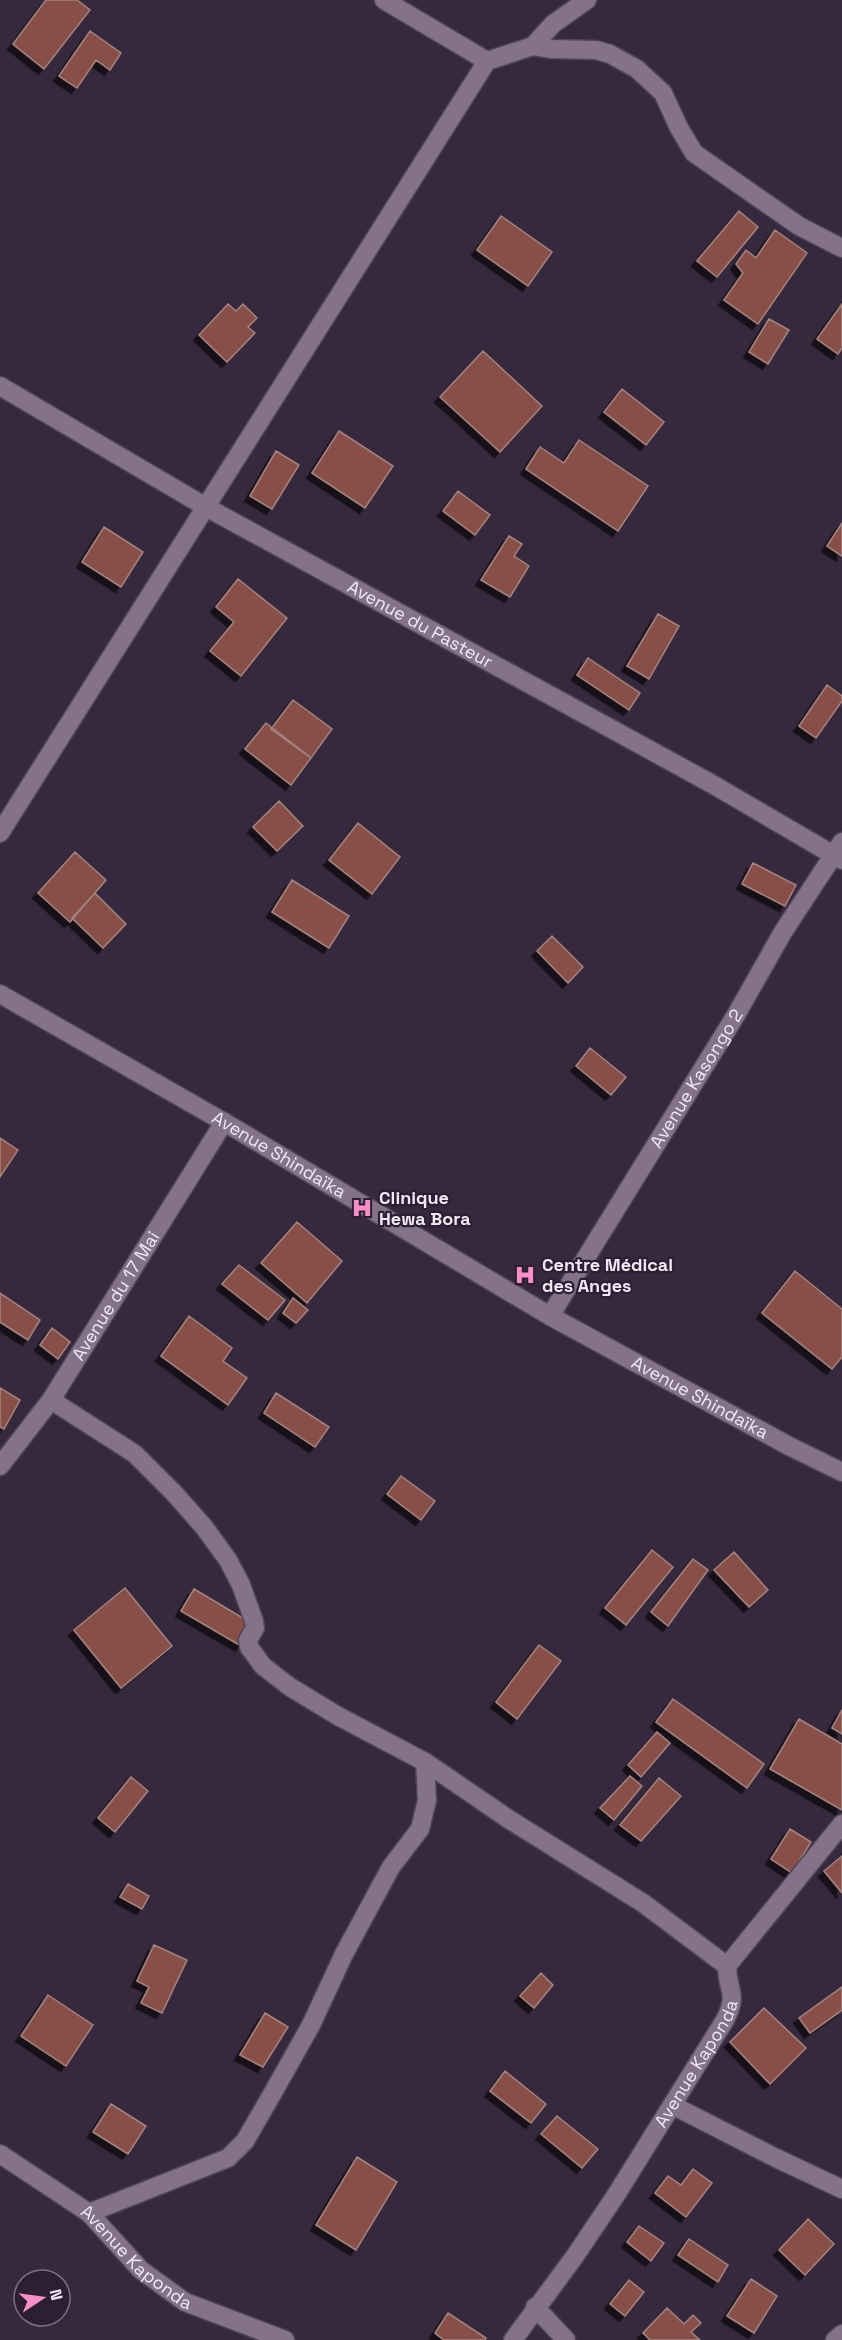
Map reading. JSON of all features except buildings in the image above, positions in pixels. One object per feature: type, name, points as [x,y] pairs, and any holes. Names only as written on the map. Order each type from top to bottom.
[{"type":"street","points":[[384,0],[487,61]]},
{"type":"street","points":[[533,46],[553,24],[587,0]]},
{"type":"street","points":[[0,833],[487,61],[533,46],[550,49],[596,50],[610,54],[637,69],[663,93],[679,128],[694,153],[799,226],[842,248]]},
{"type":"street","name":"Avenue du Pasteur","points":[[0,386],[206,507],[839,852]]},
{"type":"street","name":"Avenue Kasongo 2","points":[[550,1316],[736,1015],[783,932],[839,852]]},
{"type":"street","name":"Avenue Shindaïka","points":[[0,994],[224,1122],[550,1316],[842,1472]]},
{"type":"street","name":"Avenue du 17 Mai","points":[[0,1466],[51,1400],[224,1122]]},
{"type":"street","points":[[51,1400],[135,1454],[204,1527],[228,1560],[241,1585],[255,1628],[248,1640],[249,1647],[263,1666],[290,1687],[338,1716],[425,1762],[510,1820],[642,1903],[727,1966],[842,1824]]},
{"type":"street","points":[[89,2213],[228,2158],[245,2141],[310,2025],[344,1954],[391,1867],[420,1829],[427,1800],[425,1762]]},
{"type":"street","name":"Avenue Kaponda","points":[[513,2340],[535,2307],[575,2256],[730,2010],[733,1994],[727,1976],[727,1966]]},
{"type":"street","points":[[672,2105],[842,2189]]},
{"type":"street","name":"Avenue Kaponda","points":[[0,2154],[89,2213],[141,2270],[185,2302],[285,2340]]},
{"type":"street","points":[[535,2307],[566,2340]]},
{"type":"street","points":[[835,2340],[842,2334]]},
{"type":"place","name":"Clinique Hewa Bora","points":[[362,1208]]},
{"type":"place","name":"Centre Médical des Anges","points":[[525,1275]]}]
